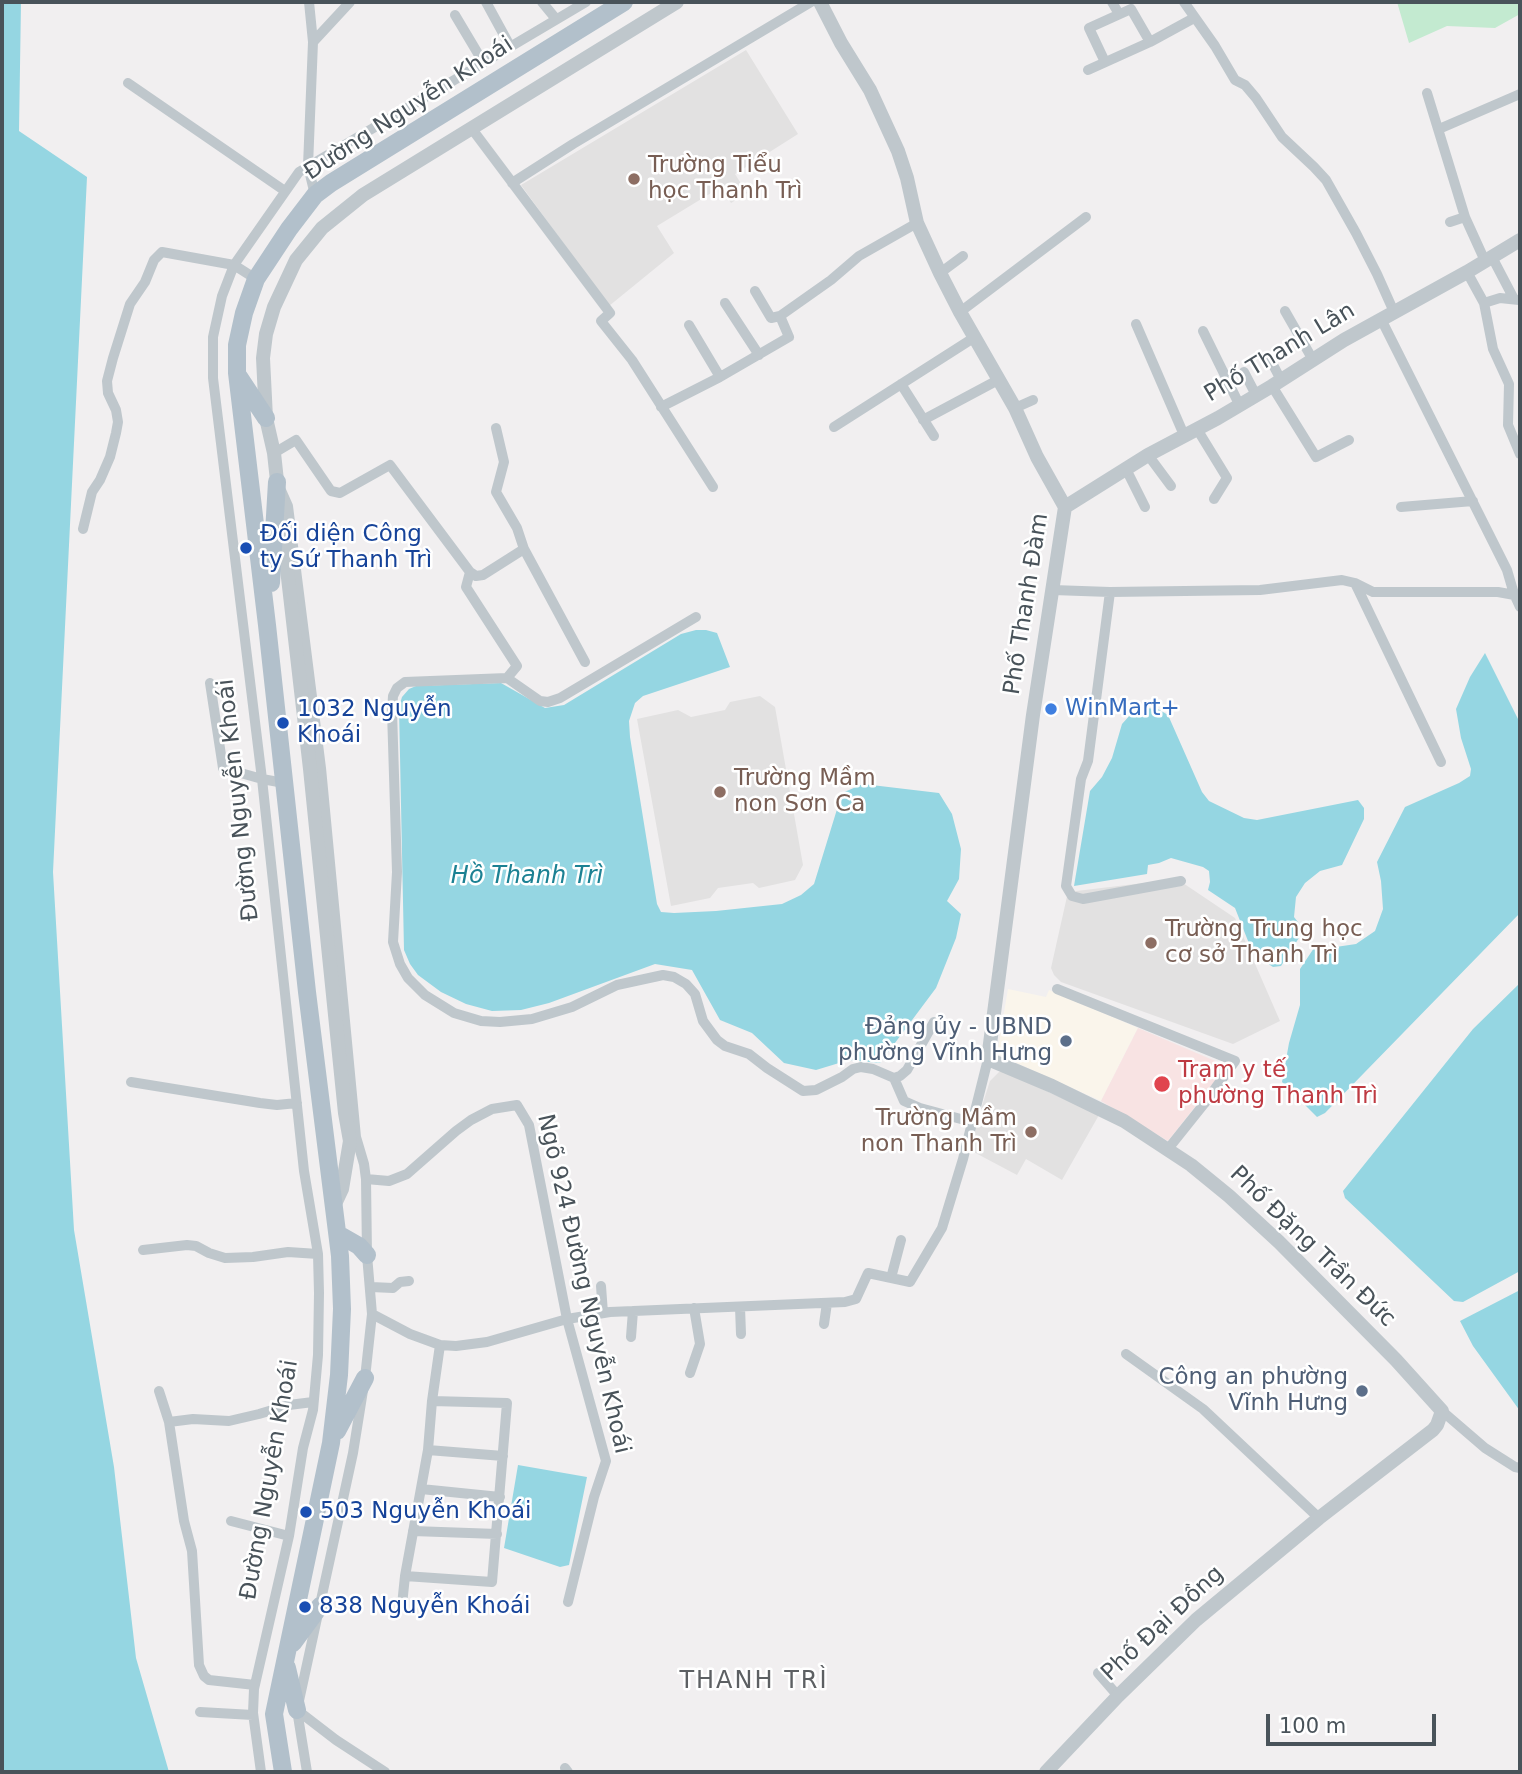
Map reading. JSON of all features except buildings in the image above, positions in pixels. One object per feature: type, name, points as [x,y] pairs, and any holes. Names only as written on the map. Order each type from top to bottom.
[{"type":"main road","name":"Đường Nguyễn Khoái","points":[[283,1772],[274,1714],[331,1443],[339,1375],[342,1309],[338,1234],[307,992],[237,373],[237,345],[244,313],[256,279],[289,229],[316,195],[331,183],[624,2]]},
{"type":"main road","points":[[237,373],[266,418]]},
{"type":"main road","points":[[267,625],[277,482]]},
{"type":"main road","points":[[338,1234],[359,1246],[367,1255]]},
{"type":"main road","points":[[331,1443],[365,1378]]},
{"type":"main road","points":[[298,1710],[288,1654],[320,1606]]},
{"type":"street","points":[[309,2],[313,42],[308,166],[316,195]]},
{"type":"street","points":[[313,42],[350,2]]},
{"type":"street","points":[[486,2],[510,46]]},
{"type":"street","points":[[542,2],[556,19]]},
{"type":"street","name":"Đường Nguyễn Khoái","points":[[261,1772],[253,1715],[255,1685],[289,1536],[313,1402],[318,1355],[318,1254],[296,1103],[262,779],[213,378],[213,337],[222,296],[234,265],[299,172],[586,2]]},
{"type":"street","name":"Đường Nguyễn Khoái","points":[[307,1772],[298,1710],[353,1453],[372,1314],[367,1255],[366,1179],[344,1100],[274,453],[266,418],[263,358],[266,334],[274,307],[296,260],[322,228],[363,195],[677,2]]},
{"type":"street","points":[[512,183],[811,2]]},
{"type":"street","name":"Phố Thanh Đàm","points":[[820,2],[870,90],[898,151],[917,223],[940,273],[1015,408],[1037,457],[1065,507],[1033,715],[988,1059]]},
{"type":"street","points":[[1112,2],[1119,14]]},
{"type":"street","points":[[1184,2],[1236,80],[1256,98],[1282,137],[1326,180],[1366,251],[1387,316],[1507,570],[1520,607]]},
{"type":"street","points":[[1105,62],[1089,28],[1119,14],[1131,9],[1150,42]]},
{"type":"street","points":[[454,15],[482,62]]},
{"type":"street","points":[[1088,71],[1194,18]]},
{"type":"street","points":[[128,83],[285,191]]},
{"type":"street","points":[[1427,93],[1465,217],[1488,259],[1517,300]]},
{"type":"street","points":[[1439,129],[1520,94]]},
{"type":"street","points":[[472,129],[610,313],[601,321],[632,360],[713,486]]},
{"type":"street","points":[[960,312],[1086,217]]},
{"type":"street","points":[[1450,222],[1465,217]]},
{"type":"street","points":[[755,291],[771,317],[780,316],[831,280],[859,256],[917,223]]},
{"type":"street","name":"Phố Thanh Lân","points":[[1065,507],[1147,455],[1277,383],[1344,340],[1520,240]]},
{"type":"street","points":[[83,529],[92,492],[110,457],[118,422],[107,382],[113,358],[130,304],[145,282],[154,260],[162,252],[234,265],[256,279]]},
{"type":"street","points":[[940,273],[963,256]]},
{"type":"street","points":[[1467,272],[1484,303],[1493,349],[1509,384],[1508,425],[1520,454]]},
{"type":"street","points":[[1484,303],[1500,298],[1517,300]]},
{"type":"street","points":[[725,303],[760,355]]},
{"type":"street","points":[[1286,311],[1313,359]]},
{"type":"street","points":[[662,407],[789,337],[780,316]]},
{"type":"street","points":[[1136,324],[1191,432],[1227,478],[1214,499]]},
{"type":"street","points":[[689,325],[720,377]]},
{"type":"street","points":[[1203,331],[1239,404]]},
{"type":"street","points":[[834,427],[975,337]]},
{"type":"street","points":[[1270,359],[1277,383],[1316,457],[1349,440]]},
{"type":"street","points":[[1244,372],[1256,395]]},
{"type":"street","points":[[923,420],[998,380]]},
{"type":"street","points":[[901,384],[934,436]]},
{"type":"street","points":[[1015,408],[1033,400]]},
{"type":"street","points":[[496,428],[504,462],[496,492],[585,662]]},
{"type":"street","points":[[274,453],[296,440],[331,491],[340,493],[390,465],[470,572],[476,576],[483,575],[524,550]]},
{"type":"street","points":[[1147,455],[1171,486]]},
{"type":"street","points":[[1126,469],[1145,507]]},
{"type":"street","points":[[1401,507],[1473,501]]},
{"type":"street","points":[[470,572],[466,587],[517,666],[507,678]]},
{"type":"street","points":[[1052,590],[1260,590],[1342,580],[1373,592],[1498,592],[1517,595]]},
{"type":"street","points":[[1355,583],[1441,762]]},
{"type":"street","points":[[1110,592],[1088,761],[1081,779],[1066,886],[1072,896],[1083,899],[1181,881]]},
{"type":"street","points":[[696,617],[560,698],[548,702],[540,701],[507,678],[405,682],[397,688],[393,696],[397,872],[393,942],[400,964],[408,978],[425,995],[454,1013],[481,1021],[500,1022],[532,1018],[572,1007],[617,985],[663,975],[674,977],[695,993],[703,1021],[717,1040],[724,1046],[750,1054],[803,1091],[816,1090],[853,1069],[873,1069],[894,1078],[904,1101],[972,1122]]},
{"type":"street","points":[[210,683],[223,768],[284,783]]},
{"type":"street","points":[[1057,989],[1235,1061],[1168,1149]]},
{"type":"street","points":[[894,1078],[907,1070],[934,1022]]},
{"type":"street","points":[[372,1314],[393,1326],[440,1345],[456,1346],[487,1342],[567,1319],[603,1313],[845,1302],[856,1299],[868,1273],[910,1282],[942,1228],[963,1159],[988,1059]]},
{"type":"street","name":"Phố Đặng Trần Đức","points":[[988,1059],[1124,1121],[1191,1164],[1279,1242],[1396,1360],[1442,1411]]},
{"type":"street","points":[[131,1082],[260,1103],[296,1103]]},
{"type":"street","name":"Ngõ 924 Đường Nguyễn Khoái","points":[[366,1179],[389,1181],[407,1174],[471,1120],[492,1109],[517,1105],[529,1125],[567,1319],[606,1461],[594,1497],[568,1602]]},
{"type":"street","name":"Đường Nguyễn Khoái","points":[[334,1206],[342,1189],[353,1139]]},
{"type":"street","points":[[891,1278],[901,1240]]},
{"type":"street","points":[[143,1250],[187,1245],[225,1258],[288,1252],[318,1254]]},
{"type":"street","points":[[371,1287],[393,1288],[400,1282],[408,1281]]},
{"type":"street","points":[[601,1286],[603,1313]]},
{"type":"street","points":[[824,1324],[827,1303]]},
{"type":"street","points":[[740,1307],[741,1334]]},
{"type":"street","points":[[690,1373],[700,1344],[694,1308]]},
{"type":"street","points":[[631,1337],[634,1311]]},
{"type":"street","points":[[402,1605],[428,1450],[440,1345]]},
{"type":"street","points":[[1126,1354],[1203,1409],[1320,1518],[1433,1430],[1442,1411],[1485,1448],[1520,1468]]},
{"type":"street","points":[[159,1391],[169,1422],[184,1521],[192,1551],[199,1665],[209,1680],[255,1685]]},
{"type":"street","points":[[405,1576],[492,1583],[507,1403],[432,1401]]},
{"type":"street","points":[[169,1422],[193,1419],[229,1421],[289,1405],[313,1402]]},
{"type":"street","points":[[428,1450],[503,1456]]},
{"type":"street","points":[[421,1489],[500,1497]]},
{"type":"street","name":"Phố Đại Đồng","points":[[1046,1772],[1118,1696],[1196,1620],[1320,1518]]},
{"type":"street","points":[[231,1521],[289,1536]]},
{"type":"street","points":[[413,1531],[497,1534]]},
{"type":"street","points":[[1098,1673],[1118,1696]]},
{"type":"street","points":[[298,1710],[336,1740],[385,1772]]},
{"type":"street","points":[[200,1712],[253,1715]]},
{"type":"shaded area","name":"Trường Tiểu học Thanh Trì","points":[[746,50],[798,134],[735,174],[747,193],[731,203],[721,187],[657,226],[674,253],[609,306],[521,185]]},
{"type":"shaded area","name":"Trường Mầm non Sơn Ca","points":[[760,696],[775,707],[803,865],[795,880],[759,888],[753,883],[718,888],[710,898],[671,906],[637,719],[678,710],[691,717],[725,710],[730,702]]},
{"type":"shaded area","name":"Trường Trung học cơ sở Thanh Trì","points":[[1177,879],[1235,918],[1280,1021],[1233,1044],[1061,982],[1054,975],[1051,968],[1068,892]]},
{"type":"shaded area","name":"Đảng ủy - UBND phường Vĩnh Hưng","points":[[1008,989],[1046,997],[1049,990],[1138,1028],[1101,1101],[997,1054]]},
{"type":"shaded area","name":"Trạm y tế phường Thanh Trì","points":[[1138,1028],[1227,1066],[1168,1141],[1101,1101]]},
{"type":"shaded area","name":"Trường Mầm non Thanh Trì","points":[[1003,1071],[1099,1115],[1062,1180],[1026,1159],[1017,1175],[968,1149],[990,1081]]},
{"type":"green space","points":[[1397,2],[1520,2],[1520,14],[1495,28],[1447,26],[1409,43]]},
{"type":"water","points":[[2,2],[21,2],[19,131],[87,177],[53,872],[74,1230],[114,1467],[136,1658],[169,1772],[2,1772]]},
{"type":"water","name":"Hồ Thanh Trì","points":[[696,630],[717,633],[730,667],[643,696],[635,703],[629,721],[657,904],[661,912],[716,911],[782,904],[801,895],[814,884],[842,793],[863,784],[939,793],[952,814],[961,849],[959,879],[947,901],[961,914],[956,938],[936,988],[880,1063],[849,1060],[816,1070],[784,1063],[752,1033],[720,1020],[692,970],[655,964],[549,1003],[521,1010],[492,1011],[466,1004],[441,992],[418,975],[404,950],[399,707],[402,697],[409,689],[416,686],[501,683],[545,708],[564,705],[681,634]]},
{"type":"water","points":[[1485,653],[1520,723],[1520,913],[1325,1113],[1317,1117],[1282,1082],[1300,1005],[1300,969],[1316,945],[1329,948],[1356,944],[1375,931],[1383,909],[1377,862],[1405,807],[1470,776],[1471,769],[1461,738],[1456,709],[1470,677]]},
{"type":"water","points":[[1144,708],[1158,709],[1168,715],[1202,792],[1209,801],[1244,818],[1257,820],[1358,800],[1364,808],[1364,819],[1342,865],[1320,871],[1305,883],[1296,897],[1294,917],[1304,930],[1281,966],[1273,967],[1250,946],[1235,908],[1208,890],[1209,871],[1203,867],[1171,858],[1148,865],[1147,874],[1074,886],[1090,791],[1102,777],[1112,758],[1122,724],[1131,714]]},
{"type":"water","points":[[1520,983],[1520,1271],[1463,1302],[1454,1301],[1345,1198],[1343,1191],[1473,1029]]},
{"type":"water","points":[[1520,1290],[1520,1411],[1473,1346],[1460,1321]]},
{"type":"water","points":[[518,1465],[587,1477],[569,1565],[560,1567],[504,1548]]},
{"type":"place","name":"Trường Tiểu học Thanh Trì","points":[[634,179]]},
{"type":"place","name":"Đối diện Công ty Sứ Thanh Trì","points":[[246,548]]},
{"type":"place","name":"WinMart+","points":[[1051,709]]},
{"type":"place","name":"1032 Nguyễn Khoái","points":[[283,723]]},
{"type":"place","name":"Trường Mầm non Sơn Ca","points":[[720,792]]},
{"type":"place","name":"Trường Trung học cơ sở Thanh Trì","points":[[1151,943]]},
{"type":"place","name":"Đảng ủy - UBND phường Vĩnh Hưng","points":[[1066,1041]]},
{"type":"place","name":"Trạm y tế phường Thanh Trì","points":[[1162,1084]]},
{"type":"place","name":"Trường Mầm non Thanh Trì","points":[[1031,1132]]},
{"type":"place","name":"Công an phường Vĩnh Hưng","points":[[1362,1391]]},
{"type":"place","name":"503 Nguyễn Khoái","points":[[306,1512]]},
{"type":"place","name":"838 Nguyễn Khoái","points":[[305,1607]]},
{"type":"district","name":"THANH TRÌ","points":[[754,1682]]}]
